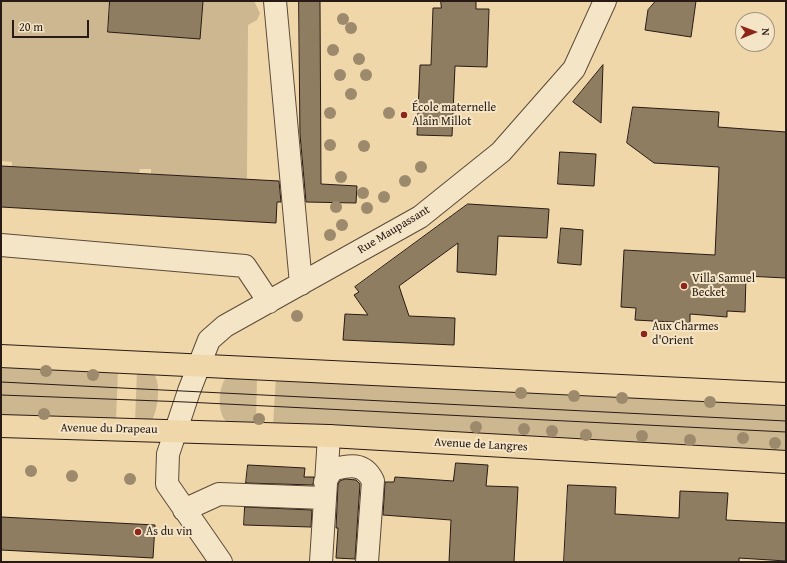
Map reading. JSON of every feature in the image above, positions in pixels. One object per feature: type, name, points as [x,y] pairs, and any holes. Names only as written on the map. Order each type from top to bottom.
[{"type":"main road","points":[[1,356],[786,394]]},
{"type":"main road","name":"Avenue du Drapeau","points":[[1,426],[102,431],[175,430]]},
{"type":"main road","name":"Avenue de Langres","points":[[175,430],[329,436],[786,462]]},
{"type":"street","points":[[275,1],[301,284]]},
{"type":"street","name":"Rue Maupassant","points":[[189,391],[209,340],[225,326],[420,217],[501,152],[574,69],[605,1]]},
{"type":"street","points":[[1,245],[245,266],[269,302]]},
{"type":"street","name":"Avenue du Drapeau","points":[[175,430],[189,391]]},
{"type":"street","points":[[175,430],[168,454],[167,484],[221,562]]},
{"type":"street","points":[[321,562],[329,436]]},
{"type":"street","points":[[325,490],[332,470],[346,466],[361,467],[369,472],[373,481],[366,562]]},
{"type":"street","points":[[184,510],[219,494],[325,490]]},
{"type":"shaded area","points":[[1,1],[110,1],[108,32],[203,1],[254,1],[260,13],[257,20],[248,25],[247,179],[151,174],[151,169],[140,169],[139,174],[12,166],[12,162],[2,161],[1,166]]},
{"type":"shaded area","points":[[1,364],[118,369],[116,420],[1,415]]},
{"type":"shaded area","points":[[137,371],[154,374],[156,378],[158,397],[156,410],[152,420],[135,422]]},
{"type":"shaded area","points":[[257,376],[256,424],[226,421],[221,412],[220,406],[220,392],[224,381],[227,377]]},
{"type":"shaded area","points":[[276,377],[786,402],[786,452],[590,442],[544,437],[273,425]]},
{"type":"building","points":[[110,1],[203,1],[200,39],[108,32]]},
{"type":"building","points":[[299,1],[320,1],[321,184],[357,186],[356,203],[306,202],[300,134]]},
{"type":"building","points":[[441,1],[476,1],[476,9],[489,9],[487,67],[455,66],[452,136],[417,135],[420,65],[431,65],[433,8],[441,8]]},
{"type":"building","points":[[656,1],[696,1],[691,37],[645,30],[648,10]]},
{"type":"building","points":[[603,65],[601,123],[573,102]]},
{"type":"building","points":[[633,107],[719,112],[718,127],[786,132],[786,278],[746,276],[745,312],[727,311],[727,317],[690,314],[690,323],[635,320],[636,308],[621,307],[624,250],[715,255],[719,167],[654,163],[627,143]]},
{"type":"building","points":[[560,152],[596,154],[594,186],[558,184]]},
{"type":"building","points":[[1,166],[279,181],[281,202],[277,202],[276,223],[1,207]]},
{"type":"building","points":[[468,204],[549,209],[547,238],[498,236],[496,275],[457,272],[458,243],[399,286],[409,316],[455,318],[454,345],[343,340],[345,314],[368,315],[354,295],[359,292],[355,287]]},
{"type":"building","points":[[561,228],[583,230],[581,265],[558,263]]},
{"type":"building","points":[[456,463],[488,465],[486,486],[518,487],[514,562],[449,562],[451,520],[383,515],[385,482],[394,482],[395,477],[453,481]]},
{"type":"building","points":[[248,465],[305,468],[304,477],[314,477],[313,485],[246,483]]},
{"type":"building","points":[[346,479],[356,480],[360,484],[355,559],[336,558],[338,484],[340,481]]},
{"type":"building","points":[[568,485],[616,487],[615,514],[679,518],[680,491],[728,493],[726,520],[786,523],[786,561],[739,558],[739,562],[564,562]]},
{"type":"building","points":[[245,507],[312,510],[311,527],[244,525]]},
{"type":"building","points":[[1,517],[155,525],[153,558],[1,550]]},
{"type":"tram line","points":[[1,382],[786,421]]},
{"type":"tram line","points":[[1,395],[186,402],[786,432]]},
{"type":"place","name":"École maternelle Alain Millot","points":[[404,115]]},
{"type":"place","name":"Villa Samuel Becket","points":[[684,286]]},
{"type":"place","name":"Aux Charmes d'Orient","points":[[644,334]]},
{"type":"place","name":"As du vin","points":[[138,532]]}]
